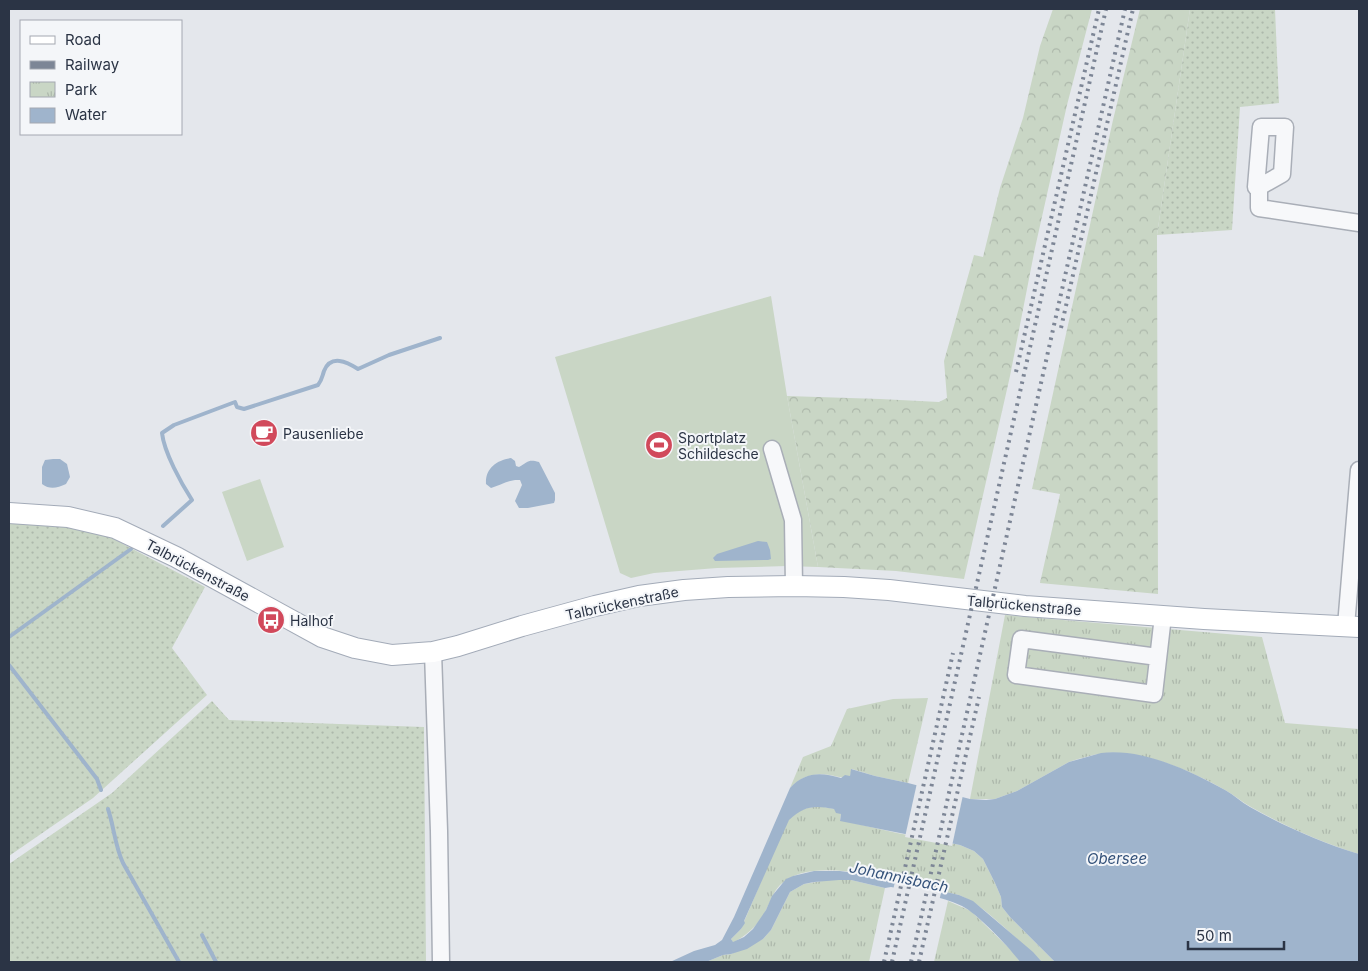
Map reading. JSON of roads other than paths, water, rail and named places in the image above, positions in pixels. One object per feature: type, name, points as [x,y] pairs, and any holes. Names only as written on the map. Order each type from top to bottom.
[{"type":"main road","name":"Talbrückenstraße","points":[[9,513],[68,517],[115,528],[176,557],[322,637],[356,648],[392,655],[432,652],[458,646],[522,626],[639,596],[684,590],[794,586],[889,590],[1025,606],[1204,619],[1353,627]]},
{"type":"street","points":[[1259,187],[1259,208],[1359,224]]},
{"type":"street","points":[[772,450],[793,520],[794,586]]},
{"type":"street","points":[[1353,627],[1359,470]]},
{"type":"street","points":[[1158,657],[1021,639],[1016,675],[1154,694],[1163,616]]},
{"type":"street","points":[[432,652],[439,821],[441,962]]},
{"type":"water","points":[[511,458],[515,461],[516,466],[519,467],[530,461],[539,462],[555,493],[554,503],[519,508],[515,501],[522,485],[520,480],[509,481],[491,488],[486,484],[486,478],[490,469],[497,463]]},
{"type":"water","points":[[60,459],[67,464],[70,477],[66,484],[51,488],[42,484],[42,467],[45,460]]},
{"type":"water","points":[[758,541],[767,542],[771,559],[715,561],[713,558],[717,554]]},
{"type":"water","name":"Obersee","points":[[1117,752],[1149,757],[1181,768],[1225,790],[1250,807],[1290,827],[1331,845],[1359,854],[1359,962],[1055,962],[1002,907],[1001,897],[983,859],[974,851],[960,845],[840,821],[841,814],[836,813],[834,809],[815,807],[805,809],[789,820],[744,921],[745,923],[731,939],[733,942],[744,937],[753,929],[766,910],[772,896],[786,879],[814,871],[840,871],[876,876],[959,895],[973,901],[1033,952],[1042,962],[1020,962],[985,924],[962,906],[927,895],[891,887],[885,888],[851,880],[839,880],[804,884],[790,892],[771,930],[763,939],[747,949],[723,955],[706,962],[670,962],[694,951],[715,945],[722,940],[734,917],[790,788],[807,776],[820,774],[841,778],[845,775],[850,776],[851,769],[970,799],[986,800],[995,799],[1017,791],[1069,762],[1101,753]]},
{"type":"waterway","points":[[163,526],[192,500],[169,458],[162,433],[174,425],[235,402],[237,407],[244,409],[318,385],[327,366],[335,361],[344,362],[358,369],[389,355],[440,338]]},
{"type":"waterway","points":[[9,637],[131,549]]},
{"type":"waterway","points":[[9,665],[97,779],[101,790]]},
{"type":"waterway","points":[[108,809],[123,863],[179,962]]},
{"type":"waterway","points":[[202,935],[216,962]]},
{"type":"railway","points":[[1016,372],[1099,9]]},
{"type":"railway","points":[[892,962],[1106,9]]},
{"type":"railway","points":[[911,962],[1125,9]]},
{"type":"railway","points":[[1061,328],[1133,9]]},
{"type":"railway","points":[[884,962],[953,653]]},
{"type":"railway","points":[[919,962],[979,697]]},
{"type":"place","name":"Pausenliebe","points":[[264,433]]},
{"type":"place","name":"Sportplatz Schildesche","points":[[659,445]]},
{"type":"place","name":"Halhof","points":[[271,620]]},
{"type":"water label","name":"Johannisbach","points":[[899,877]]}]
